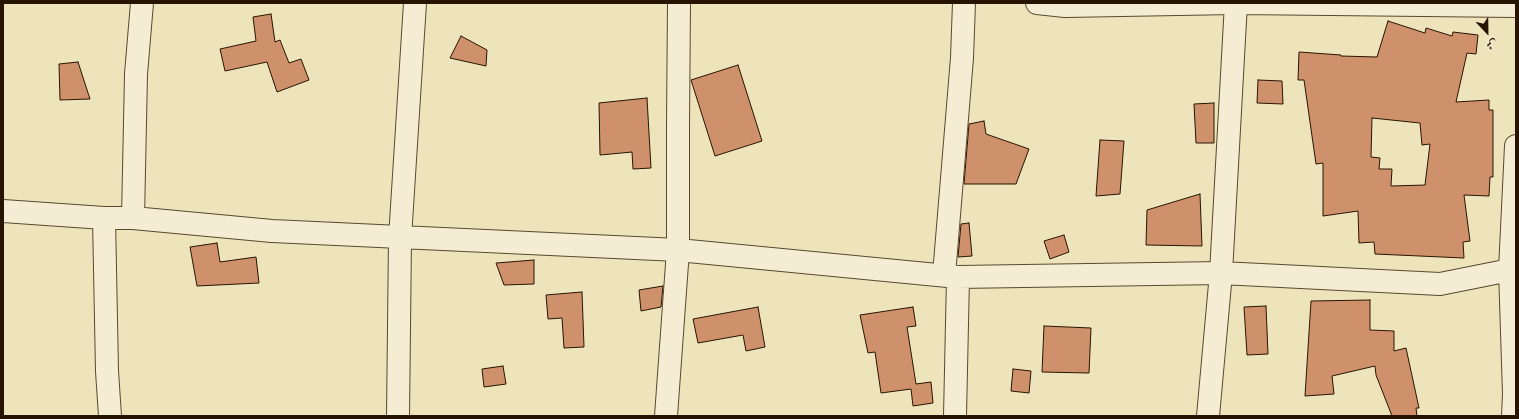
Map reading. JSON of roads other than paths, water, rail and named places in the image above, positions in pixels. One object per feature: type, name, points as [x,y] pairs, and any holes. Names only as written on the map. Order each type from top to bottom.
[{"type":"street","points":[[132,218],[136,74],[142,3]]},
{"type":"street","points":[[398,416],[400,238],[415,3]]},
{"type":"street","points":[[666,416],[678,250],[680,3]]},
{"type":"street","points":[[955,416],[951,276],[964,3]]},
{"type":"street","points":[[1037,3],[1065,6],[1236,3],[1516,6]]},
{"type":"street","points":[[1208,416],[1221,273],[1236,3]]},
{"type":"street","points":[[1513,416],[1513,270],[1516,146]]},
{"type":"street","points":[[3,211],[104,218],[132,218],[272,231],[678,250],[951,276],[1221,273],[1440,284],[1513,270]]},
{"type":"street","points":[[104,218],[107,371],[110,416]]}]
